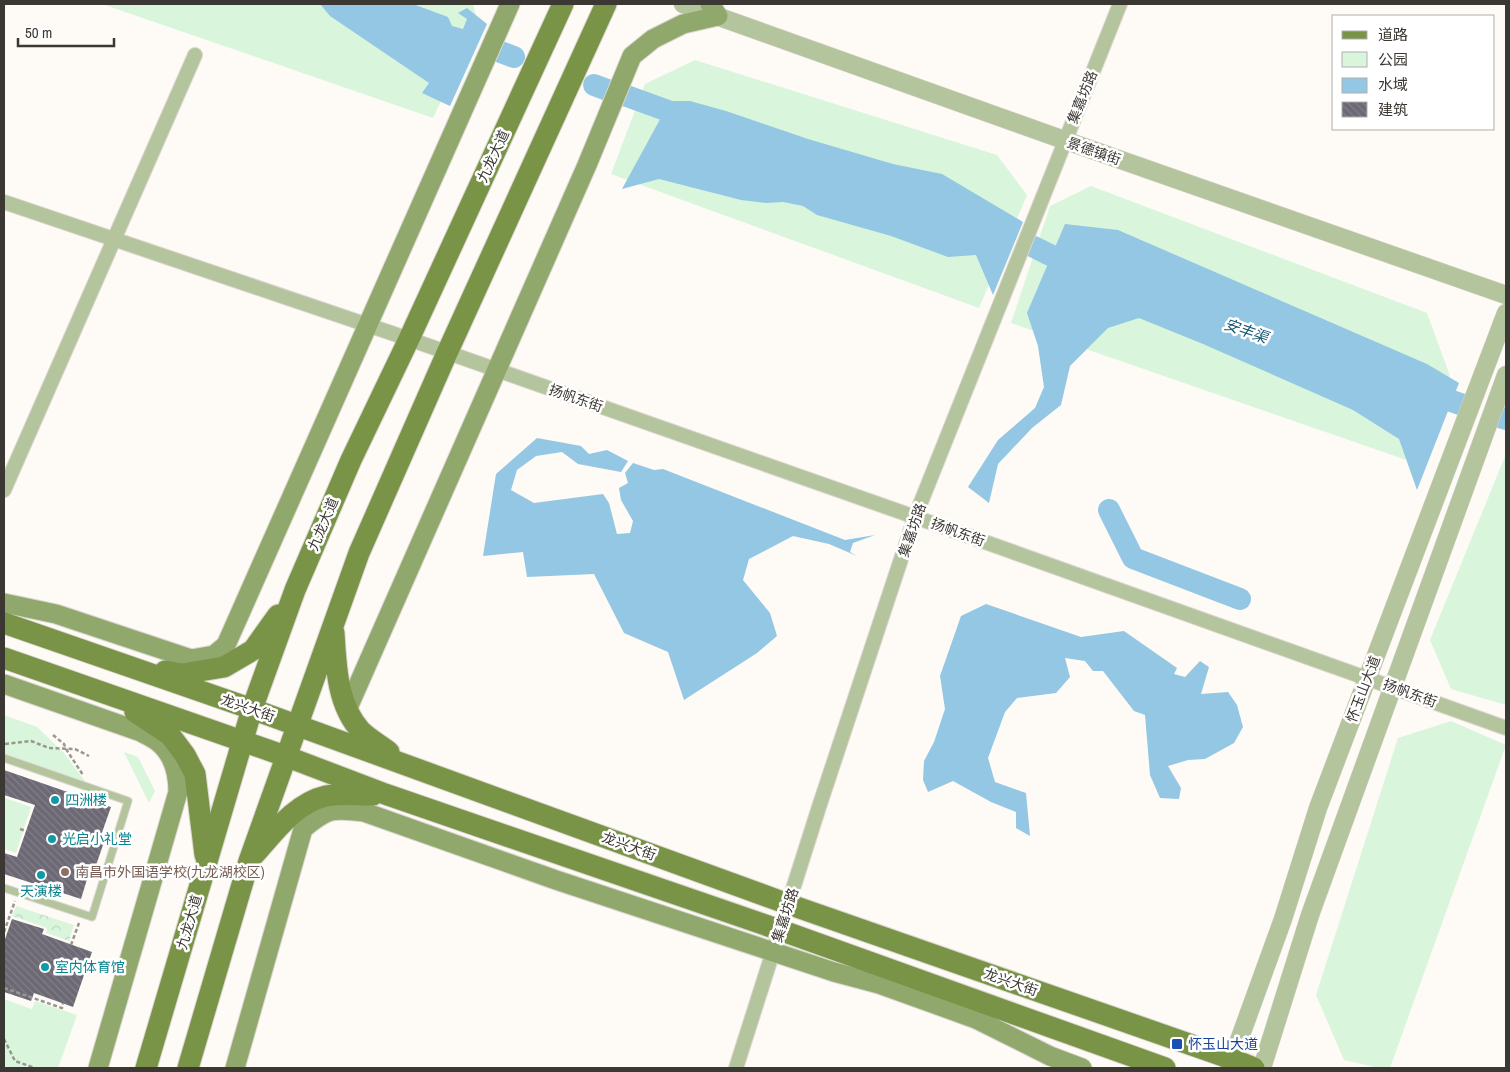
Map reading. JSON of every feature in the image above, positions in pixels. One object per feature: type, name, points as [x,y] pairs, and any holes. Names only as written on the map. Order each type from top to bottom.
[{"type":"main road","points":[[4,603],[56,614],[191,660],[214,655],[226,645],[510,4]]},
{"type":"main road","name":"九龙大道","points":[[146,1068],[242,741],[295,590],[351,460],[409,339],[563,4]]},
{"type":"main road","points":[[188,1068],[248,860],[359,552],[447,352],[606,4]]},
{"type":"main road","points":[[347,710],[587,165],[632,56],[653,39],[714,10]]},
{"type":"main road","points":[[119,663],[182,674],[224,667],[253,650],[295,590]]},
{"type":"main road","name":"龙兴大街","points":[[4,623],[252,709],[1230,1064],[1254,1068]]},
{"type":"main road","points":[[333,623],[337,672],[347,710],[362,731],[410,767]]},
{"type":"main road","name":"龙兴大街","points":[[4,658],[285,756],[385,794],[780,930],[1139,1062],[1165,1068]]},
{"type":"main road","points":[[4,684],[140,732],[159,742],[172,759],[178,778],[178,792],[98,1068]]},
{"type":"main road","points":[[112,696],[170,735],[185,755],[195,774],[206,863]]},
{"type":"main road","points":[[235,1068],[303,829],[315,808],[326,796],[385,794]]},
{"type":"main road","points":[[248,860],[295,811],[315,808],[364,812],[556,880],[834,972],[879,984],[976,1019],[1050,1056],[1082,1068]]},
{"type":"street","name":"景德镇街","points":[[683,4],[714,10],[1064,140],[1506,295]]},
{"type":"street","name":"集嘉坊路","points":[[736,1068],[819,807],[916,517],[1064,140],[1120,4]]},
{"type":"street","points":[[4,490],[195,56]]},
{"type":"street","name":"扬帆东街","points":[[4,202],[447,352],[1506,728]]},
{"type":"street","name":"怀玉山大道","points":[[1230,1064],[1282,919],[1318,808],[1506,313]]},
{"type":"street","name":"怀玉山大道","points":[[1262,1068],[1310,915],[1506,375]]},
{"type":"lane","points":[[4,758],[128,802],[92,917],[4,888]]},
{"type":"path","points":[[53,735],[64,744],[94,790]]},
{"type":"path","points":[[4,744],[31,741],[49,748],[75,749],[89,756]]},
{"type":"path","points":[[20,830],[26,831]]},
{"type":"path","points":[[4,932],[18,893]]},
{"type":"path","points":[[71,945],[82,914]]},
{"type":"path","points":[[4,988],[62,1008],[63,1003]]},
{"type":"path","points":[[4,1039],[15,1061],[35,1068]]},
{"type":"green space","points":[[102,4],[473,4],[478,23],[433,118]]},
{"type":"green space","points":[[695,60],[997,155],[1027,195],[979,308],[611,174],[645,84]]},
{"type":"green space","points":[[1091,186],[1427,313],[1450,376],[1418,464],[1011,323],[1050,206]]},
{"type":"green space","points":[[1506,454],[1506,705],[1451,689],[1430,640]]},
{"type":"green space","points":[[4,715],[37,727],[64,753],[90,788],[4,758]]},
{"type":"green space","points":[[1451,721],[1506,745],[1390,1068],[1379,1068],[1344,1060],[1316,995],[1398,738]]},
{"type":"green space","points":[[124,752],[138,757],[155,791],[149,803]]},
{"type":"green space","points":[[5,798],[31,807],[16,853],[4,849]]},
{"type":"green space","points":[[16,906],[74,925],[69,941],[46,933],[47,928],[12,916]]},
{"type":"green space","points":[[4,999],[32,1009],[35,1001],[77,1015],[58,1068],[4,1068]]},
{"type":"water","points":[[320,4],[413,4],[448,17],[452,26],[463,29],[467,19],[458,13],[467,8],[487,24],[450,106],[422,93],[429,83],[330,16]]},
{"type":"water","points":[[670,101],[690,101],[893,164],[942,174],[1023,222],[993,295],[976,255],[948,257],[891,236],[817,215],[803,206],[783,202],[766,203],[741,200],[659,179],[622,189]]},
{"type":"water","points":[[1065,224],[1118,230],[1427,364],[1459,383],[1417,490],[1399,439],[1353,410],[1139,318],[1108,328],[1070,366],[1061,405],[1032,428],[998,464],[989,503],[968,487],[998,440],[1035,408],[1044,387],[1038,346],[1027,313]]},
{"type":"water","points":[[537,438],[581,446],[589,454],[607,450],[628,461],[621,472],[578,464],[562,452],[536,456],[517,470],[511,490],[534,503],[603,494],[609,503],[617,534],[630,533],[633,521],[621,500],[619,488],[628,483],[625,473],[633,463],[654,470],[663,469],[845,540],[875,535],[853,543],[850,552],[857,556],[829,544],[793,536],[749,559],[743,580],[770,613],[777,636],[757,653],[684,700],[668,652],[624,633],[594,574],[527,577],[523,552],[483,556],[496,474]]},
{"type":"water","points":[[986,604],[1081,637],[1124,631],[1177,668],[1174,674],[1185,677],[1200,661],[1209,667],[1201,694],[1228,692],[1237,705],[1243,727],[1234,743],[1205,759],[1188,760],[1168,766],[1181,788],[1179,799],[1160,798],[1150,775],[1145,715],[1134,711],[1103,671],[1093,671],[1085,661],[1065,658],[1070,677],[1056,693],[1017,698],[1005,712],[988,758],[995,782],[1026,793],[1030,836],[1016,828],[1016,812],[991,802],[953,781],[928,792],[923,780],[924,761],[934,742],[945,709],[940,676],[961,616]]},
{"type":"building","points":[[4,770],[111,807],[99,841],[104,842],[92,877],[88,876],[81,899],[4,874],[4,853],[17,857],[35,805],[4,795]]},
{"type":"building","name":"室内体育馆","points":[[12,919],[44,929],[42,934],[92,952],[73,1007],[34,993],[31,1001],[4,992],[4,942]]},
{"type":"waterway","points":[[498,51],[514,57]]},
{"type":"waterway","points":[[594,85],[610,91]]},
{"type":"waterway","points":[[624,95],[693,120]]},
{"type":"waterway","name":"安丰渠","points":[[1034,247],[1080,270]]},
{"type":"waterway","name":"安丰渠","points":[[1423,391],[1463,405]]},
{"type":"waterway","points":[[1499,417],[1506,419]]},
{"type":"waterway","points":[[1109,510],[1133,558],[1240,599]]},
{"type":"place","name":"四洲楼","points":[[55,800]]},
{"type":"place","name":"光启小礼堂","points":[[52,839]]},
{"type":"place","name":"南昌市外国语学校(九龙湖校区)","points":[[65,872]]},
{"type":"place","name":"天演楼","points":[[41,875]]},
{"type":"place","name":"室内体育馆","points":[[45,967]]},
{"type":"place","name":"怀玉山大道","points":[[1177,1044]]}]
